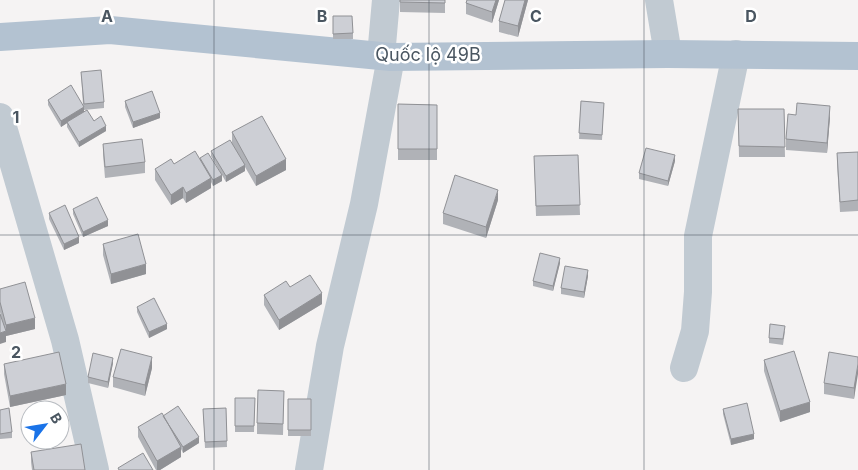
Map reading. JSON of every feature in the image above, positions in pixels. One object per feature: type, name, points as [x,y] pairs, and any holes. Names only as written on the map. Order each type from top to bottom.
[{"type":"main road","name":"Quốc lộ 49B","points":[[0,37],[110,30],[386,56],[668,54],[858,56]]},
{"type":"street","points":[[309,470],[330,346],[364,204],[386,56],[386,0]]},
{"type":"street","points":[[659,0],[668,54]]},
{"type":"street","points":[[684,368],[695,331],[698,292],[698,236],[736,54]]},
{"type":"street","points":[[0,117],[65,340],[94,470]]},
{"type":"building","points":[[400,0],[445,0],[445,3],[400,2]]},
{"type":"building","points":[[467,0],[496,0],[492,12],[466,3]]},
{"type":"building","points":[[505,0],[525,0],[518,26],[499,21]]},
{"type":"building","points":[[333,16],[352,16],[353,33],[333,34]]},
{"type":"building","points":[[101,70],[104,102],[84,104],[81,72]]},
{"type":"building","points":[[71,85],[84,107],[61,121],[48,100]]},
{"type":"building","points":[[152,91],[160,113],[133,122],[125,101]]},
{"type":"building","points":[[581,101],[604,103],[602,135],[579,133]]},
{"type":"building","points":[[797,103],[830,106],[827,143],[786,139],[788,114],[796,115]]},
{"type":"building","points":[[398,104],[437,105],[437,149],[398,149]]},
{"type":"building","points":[[738,109],[784,109],[785,147],[739,146]]},
{"type":"building","points":[[87,110],[94,121],[101,116],[106,126],[79,142],[67,122]]},
{"type":"building","points":[[262,116],[286,159],[256,176],[232,132]]},
{"type":"building","points":[[142,139],[145,162],[105,167],[103,144]]},
{"type":"building","points":[[230,140],[245,165],[226,176],[211,151]]},
{"type":"building","points":[[646,148],[675,155],[668,181],[639,173]]},
{"type":"building","points":[[195,151],[211,178],[186,193],[183,187],[171,195],[155,169],[171,159],[174,164]]},
{"type":"building","points":[[858,152],[858,200],[840,202],[837,153]]},
{"type":"building","points":[[208,153],[222,175],[213,180],[200,158]]},
{"type":"building","points":[[578,155],[580,205],[536,206],[534,156]]},
{"type":"building","points":[[455,175],[498,190],[486,227],[443,213]]},
{"type":"building","points":[[97,197],[108,220],[83,232],[73,209]]},
{"type":"building","points":[[65,205],[79,237],[64,244],[49,213]]},
{"type":"building","points":[[138,234],[146,264],[111,274],[103,244]]},
{"type":"building","points":[[540,253],[560,258],[553,286],[533,281]]},
{"type":"building","points":[[565,266],[588,270],[584,292],[561,288]]},
{"type":"building","points":[[310,275],[322,293],[279,320],[264,295],[286,281],[290,287]]},
{"type":"building","points":[[25,282],[35,318],[6,325],[0,302],[0,289]]},
{"type":"building","points":[[154,298],[167,324],[149,332],[137,307]]},
{"type":"building","points":[[0,314],[6,331],[0,333]]},
{"type":"building","points":[[770,324],[785,326],[783,339],[769,338]]},
{"type":"building","points":[[121,349],[152,357],[145,385],[113,377]]},
{"type":"building","points":[[794,351],[810,402],[780,411],[764,360]]},
{"type":"building","points":[[59,352],[66,384],[10,396],[4,364]]},
{"type":"building","points":[[829,352],[858,357],[854,388],[824,383]]},
{"type":"building","points":[[93,353],[113,358],[108,382],[88,377]]},
{"type":"building","points":[[258,390],[284,391],[283,424],[257,423]]},
{"type":"building","points":[[235,398],[255,398],[254,426],[235,426]]},
{"type":"building","points":[[288,399],[311,399],[311,430],[288,430]]},
{"type":"building","points":[[747,403],[754,434],[731,439],[723,409]]},
{"type":"building","points":[[178,406],[199,437],[183,447],[163,416]]},
{"type":"building","points":[[9,408],[12,432],[0,434],[0,410]]},
{"type":"building","points":[[226,408],[227,441],[205,442],[203,409]]},
{"type":"building","points":[[162,413],[181,447],[157,461],[138,427]]},
{"type":"building","points":[[81,444],[85,470],[34,470],[31,452],[70,450],[70,446]]},
{"type":"building","points":[[143,453],[153,470],[119,470],[118,468]]}]
